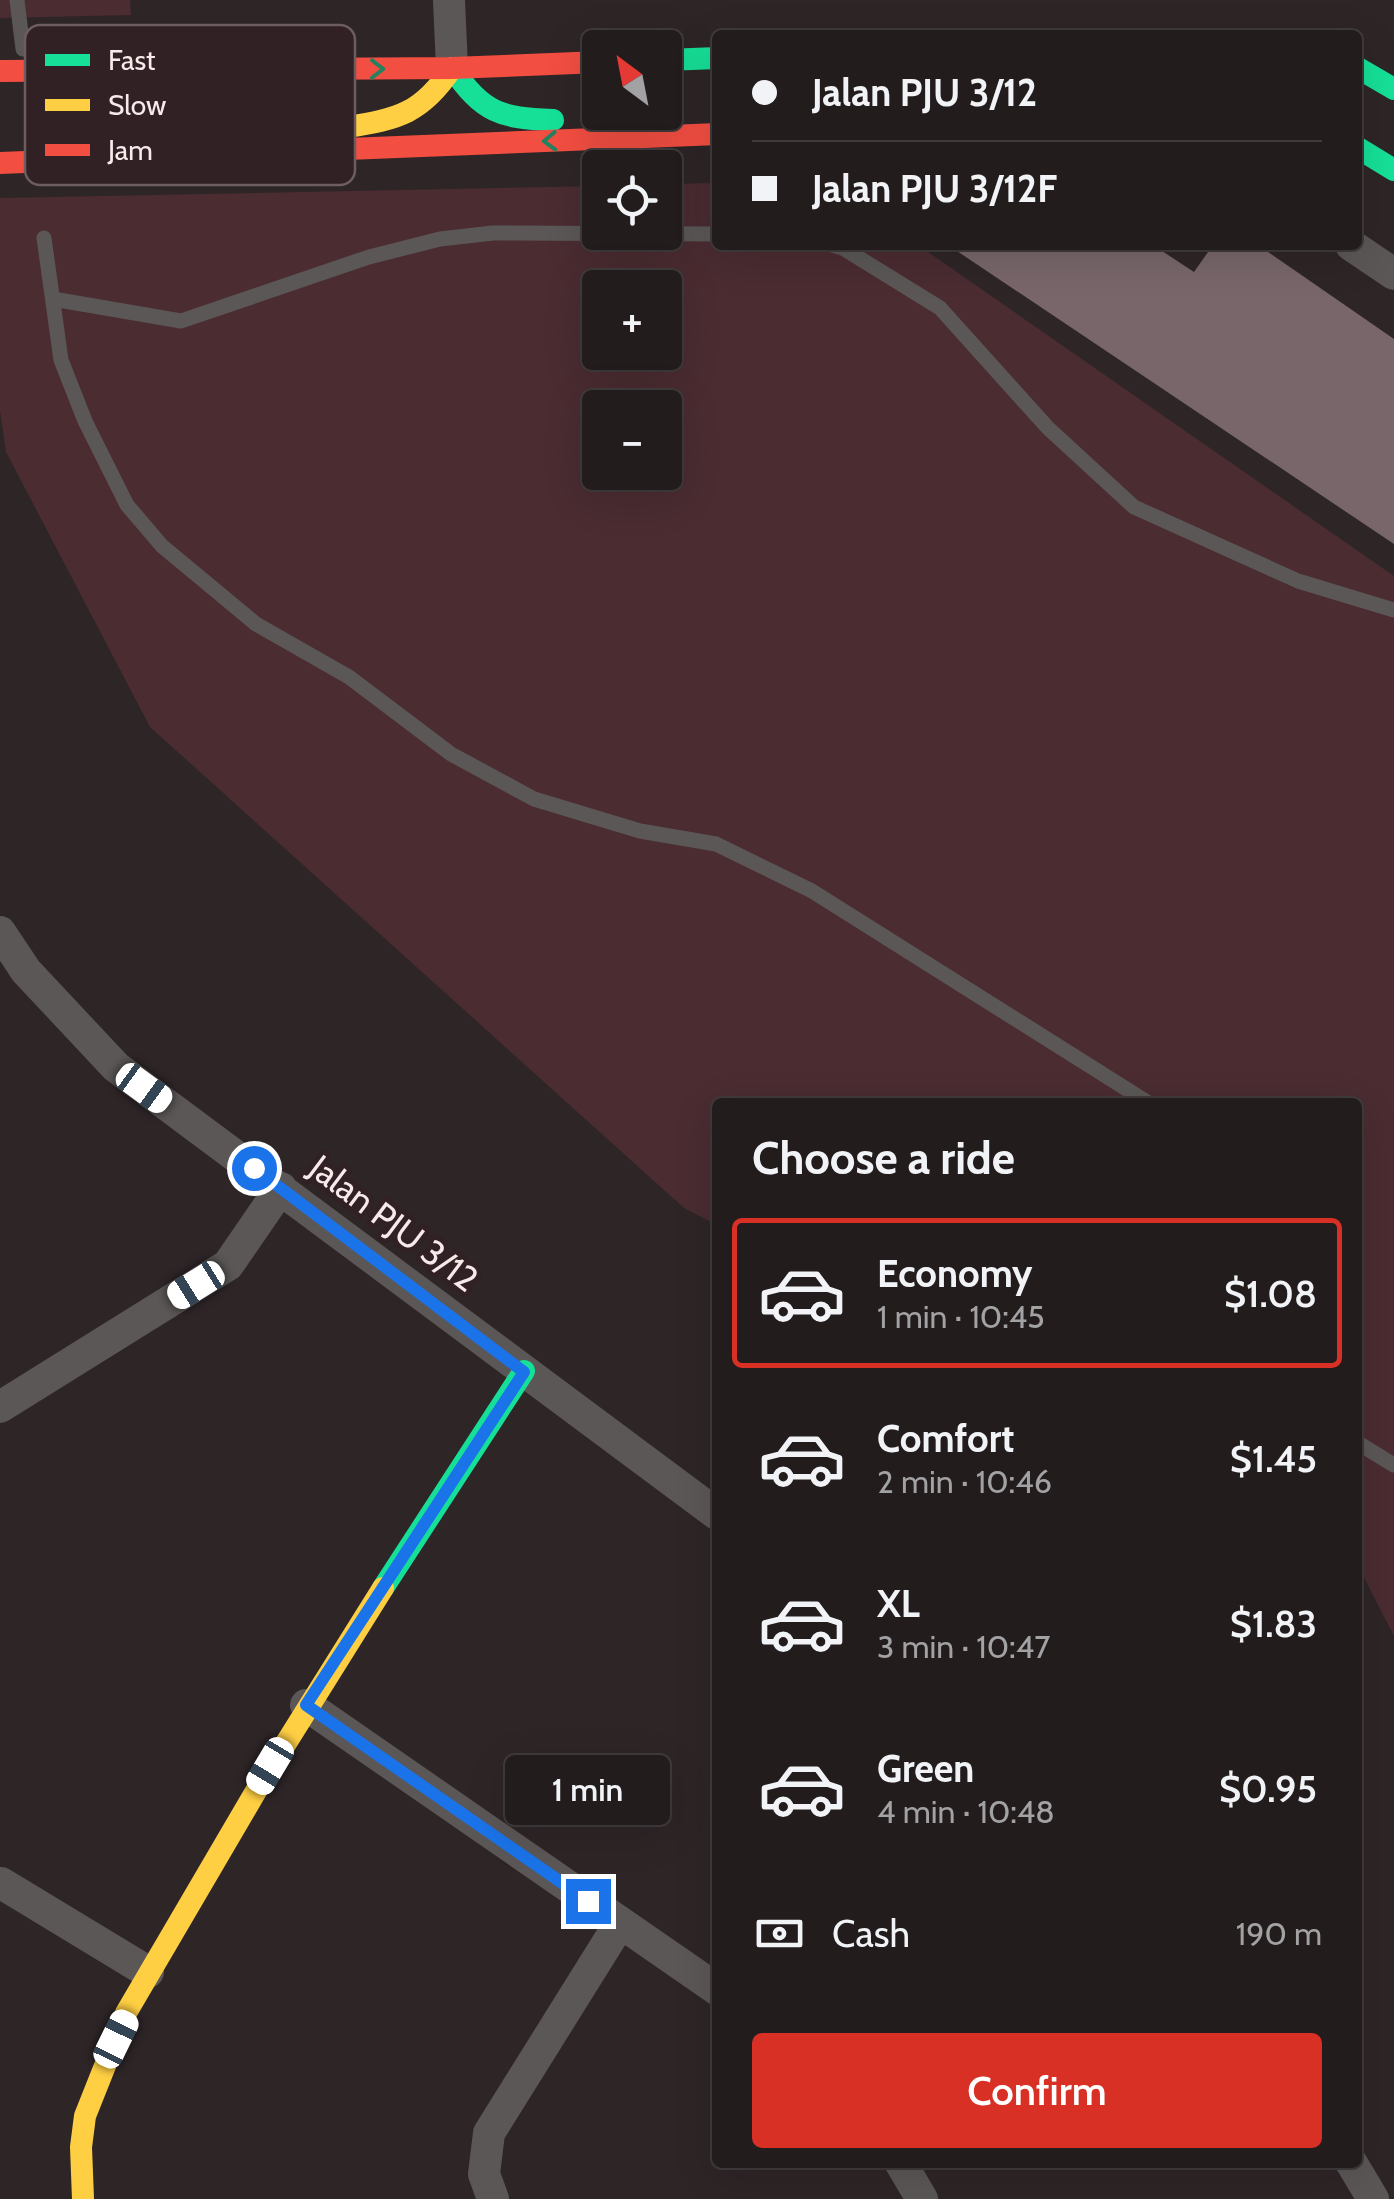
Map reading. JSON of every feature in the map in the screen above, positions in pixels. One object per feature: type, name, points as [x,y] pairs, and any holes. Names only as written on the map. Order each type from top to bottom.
[{"type":"main road","points":[[682,59],[712,58]]},
{"type":"main road","points":[[355,69],[582,63]]},
{"type":"main road","points":[[452,68],[472,99],[503,118],[712,130]]},
{"type":"main road","points":[[355,125],[394,120],[434,98],[452,68]]},
{"type":"main road","points":[[1362,70],[1394,90]]},
{"type":"main road","points":[[0,72],[25,72]]},
{"type":"main road","points":[[355,147],[712,130]]},
{"type":"main road","points":[[1362,150],[1394,170]]},
{"type":"main road","points":[[0,163],[25,162]]},
{"type":"main road","points":[[83,2199],[84,2120],[100,2073],[148,1972],[306,1705],[524,1372]]},
{"type":"street","points":[[450,0],[452,68]]},
{"type":"street","points":[[1358,250],[1394,274]]},
{"type":"street","name":"Jalan PJU 3/12","points":[[0,932],[26,971],[116,1068],[712,1512]]},
{"type":"street","points":[[0,1407],[228,1265],[282,1188]]},
{"type":"street","points":[[306,1705],[712,1986]]},
{"type":"street","points":[[1,1883],[148,1972]]},
{"type":"street","points":[[493,2199],[484,2174],[489,2133],[620,1923]]},
{"type":"street","points":[[904,2168],[922,2199]]},
{"type":"street","points":[[1355,2168],[1373,2199]]},
{"type":"lane","points":[[17,0],[23,49]]},
{"type":"lane","points":[[53,299],[181,320],[369,257],[440,239],[492,233],[712,234]]},
{"type":"lane","points":[[44,238],[61,360],[85,422],[127,506],[162,546],[256,624],[349,677],[451,754],[534,800],[640,831],[716,844],[812,891],[1141,1098]]},
{"type":"lane","points":[[845,250],[940,308],[1048,428],[1134,507],[1298,581],[1394,610]]},
{"type":"lane","points":[[1362,1445],[1394,1465]]},
{"type":"shaded area","points":[[0,0],[130,0],[131,15],[0,18]]},
{"type":"shaded area","points":[[712,183],[712,250],[925,250],[1394,576],[1394,1636],[1362,1574],[1362,1098],[712,1098],[712,1222],[684,1208],[150,727],[6,452],[0,411],[0,198],[582,186],[582,250],[682,250],[682,184]]},
{"type":"building","points":[[955,250],[1161,250],[1194,272],[1209,250],[1265,250],[1394,339],[1394,544]]},
{"type":"traffic: fast","points":[[682,59],[712,58]]},
{"type":"traffic: fast","points":[[452,68],[473,95],[494,110],[553,120]]},
{"type":"traffic: fast","points":[[1362,70],[1394,89]]},
{"type":"traffic: fast","points":[[1362,150],[1394,170]]},
{"type":"traffic: fast","points":[[383,1588],[524,1371]]},
{"type":"traffic: slow","points":[[355,126],[408,111],[430,95],[452,68]]},
{"type":"traffic: slow","points":[[83,2199],[81,2147],[85,2116],[126,2013],[256,1791],[383,1588]]},
{"type":"traffic: jam","points":[[355,69],[582,63]]},
{"type":"traffic: jam","points":[[0,71],[25,71]]},
{"type":"traffic: jam","points":[[355,149],[712,134]]},
{"type":"traffic: jam","points":[[0,163],[25,162]]},
{"type":"route","points":[[254,1168],[524,1372],[306,1705],[588,1901]]}]
